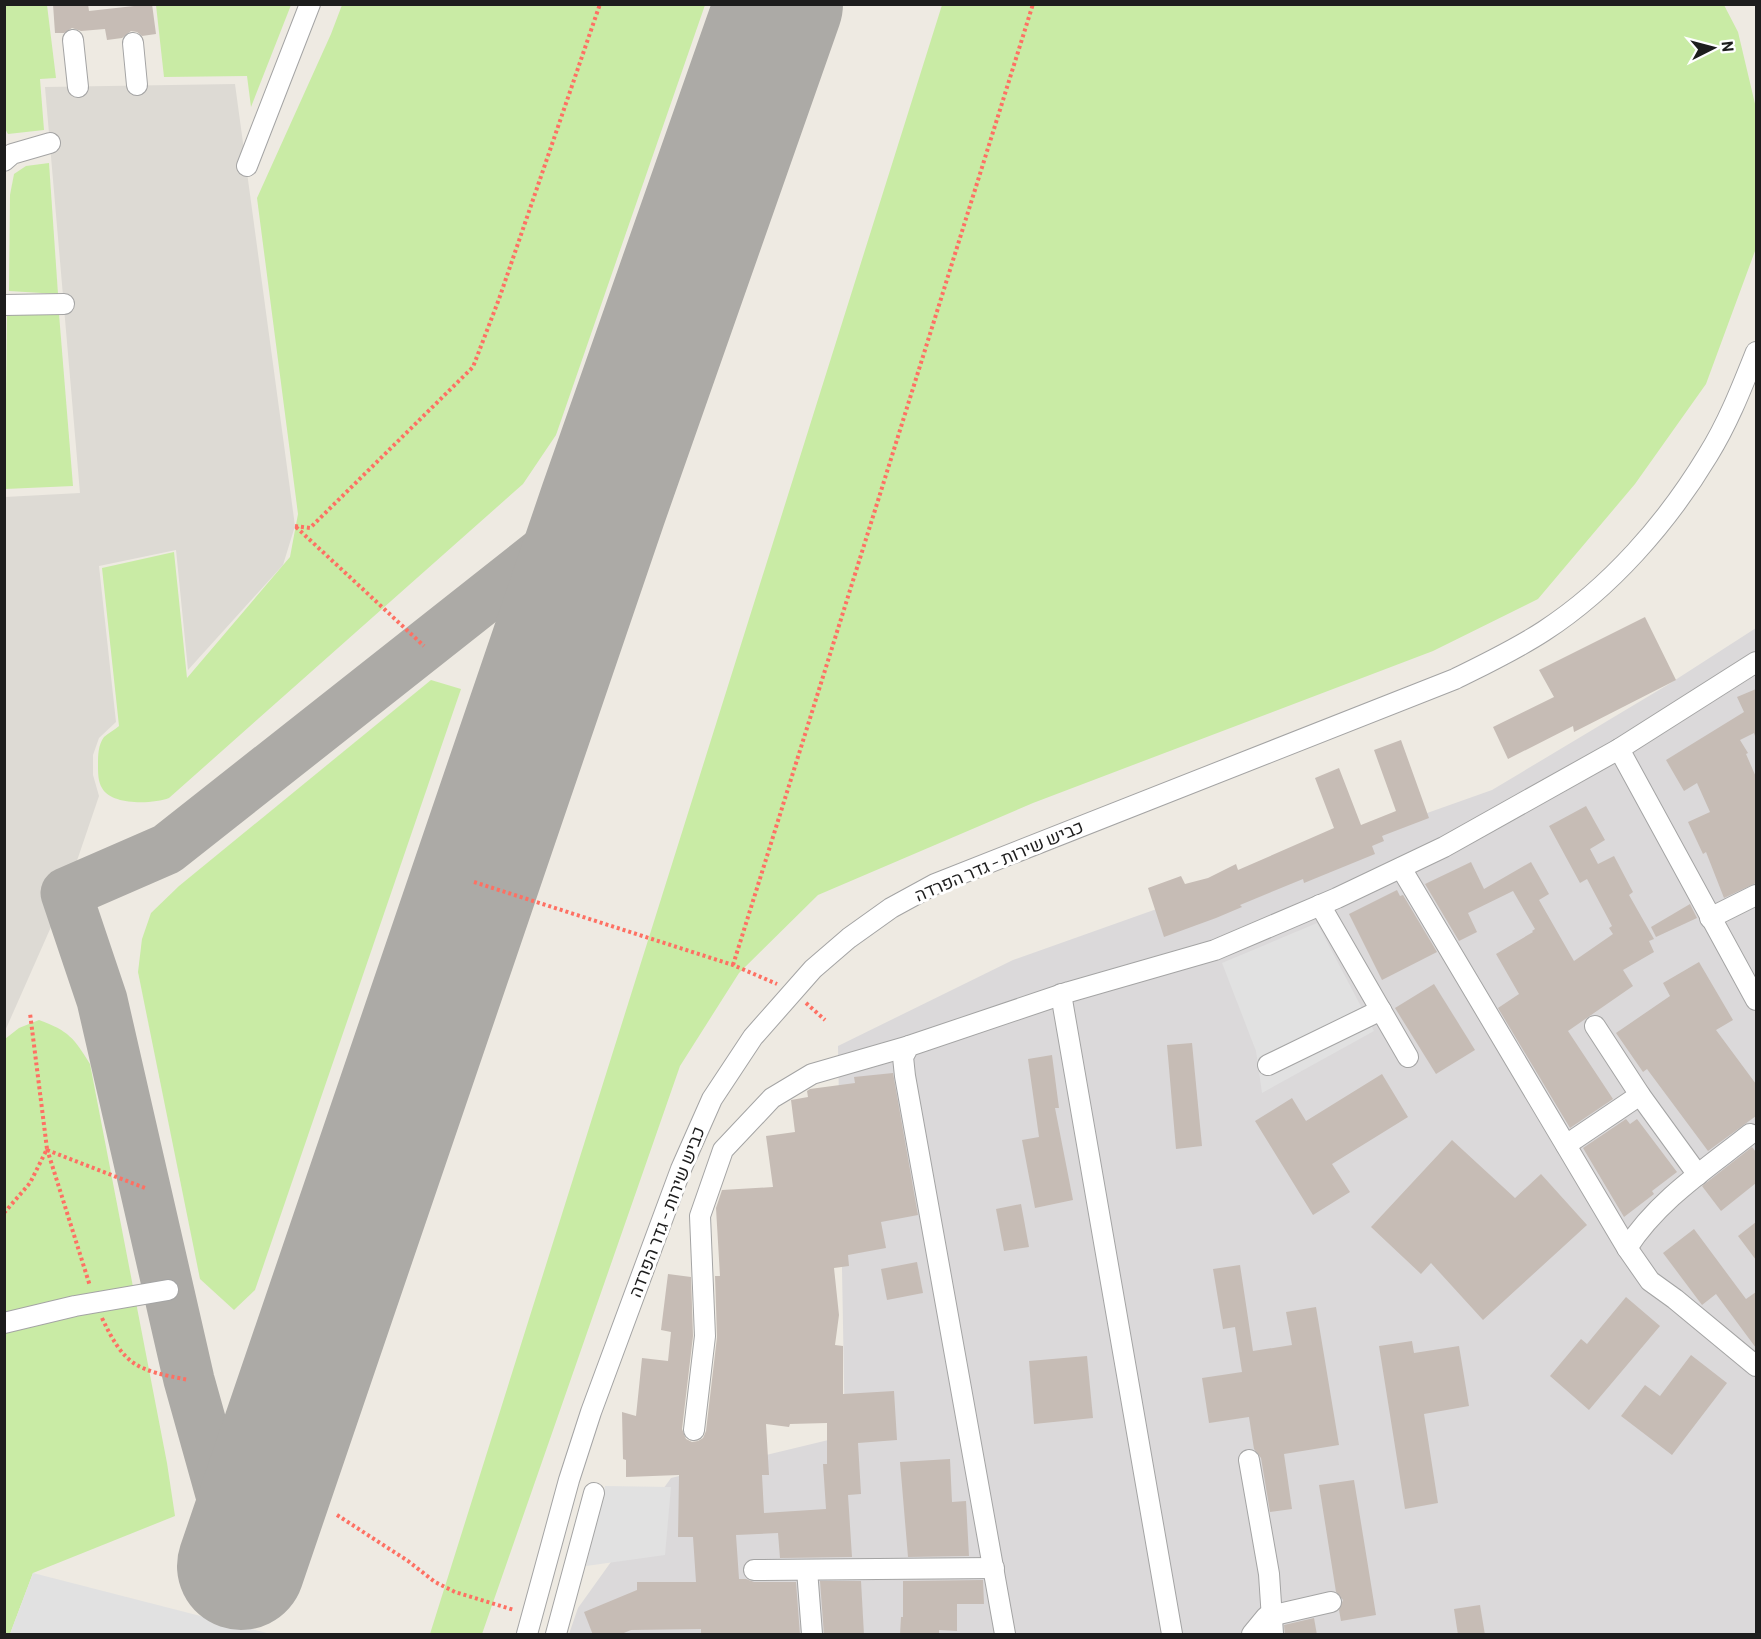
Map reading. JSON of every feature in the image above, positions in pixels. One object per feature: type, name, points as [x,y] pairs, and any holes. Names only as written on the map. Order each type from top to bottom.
[{"type":"street","points":[[247,166],[310,4]]},
{"type":"street","points":[[73,40],[78,87]]},
{"type":"street","points":[[133,43],[137,86]]},
{"type":"street","points":[[4,161],[12,154],[50,143]]},
{"type":"street","points":[[4,305],[64,304]]},
{"type":"street","name":"כביש שירות - גדר הפרדה","points":[[530,1625],[569,1480],[681,1169],[712,1099],[753,1037],[813,969],[849,938],[891,908],[935,884],[1379,707],[1455,679],[1510,652],[1546,630],[1596,592],[1644,542],[1676,503],[1708,455],[1735,404],[1756,352]]},
{"type":"street","points":[[694,1430],[705,1336],[700,1216],[723,1150],[772,1098],[812,1074],[909,1046],[1061,994],[1215,950],[1320,905],[1444,848],[1619,749],[1756,662]]},
{"type":"street","points":[[1619,749],[1756,1000]]},
{"type":"street","points":[[1401,868],[1627,1248],[1650,1281],[1756,1366]]},
{"type":"street","points":[[1710,918],[1756,895]]},
{"type":"street","points":[[1320,905],[1408,1058]]},
{"type":"street","points":[[1061,994],[1172,1635]]},
{"type":"street","points":[[1268,1065],[1381,1010]]},
{"type":"street","points":[[1595,1026],[1640,1095],[1698,1175]]},
{"type":"street","points":[[909,1046],[903,1057],[905,1076],[1005,1635]]},
{"type":"street","points":[[1566,1145],[1640,1095]]},
{"type":"street","points":[[1627,1248],[1639,1230],[1662,1204],[1750,1134]]},
{"type":"street","points":[[4,1323],[75,1306],[168,1290]]},
{"type":"street","points":[[1249,1460],[1269,1574],[1272,1625]]},
{"type":"street","points":[[556,1635],[594,1493]]},
{"type":"street","points":[[754,1570],[994,1568]]},
{"type":"street","points":[[807,1569],[812,1635]]},
{"type":"street","points":[[1272,1625],[1331,1602]]},
{"type":"street","points":[[1252,1635],[1266,1617],[1272,1625]]},
{"type":"path","points":[[424,646],[295,526],[310,528],[473,367],[496,308],[600,4]]},
{"type":"path","points":[[733,965],[1033,4]]},
{"type":"path","points":[[474,882],[733,965],[793,991],[825,1020]]},
{"type":"path","points":[[4,1213],[30,1183],[47,1149],[30,1013]]},
{"type":"path","points":[[47,1149],[145,1188]]},
{"type":"path","points":[[337,1515],[408,1561],[435,1582],[530,1625]]},
{"type":"shaded area","points":[[235,84],[295,526],[283,565],[188,670],[176,550],[99,566],[116,722],[99,738],[93,755],[93,775],[99,796],[66,893],[5,1031],[5,497],[80,493],[45,87]]},
{"type":"shaded area","points":[[1756,628],[1756,1634],[569,1634],[578,1608],[671,1478],[845,1436],[838,1046],[1013,960],[1492,790],[1669,684]]},
{"type":"shaded area","points":[[1317,923],[1374,1031],[1262,1093],[1256,1051],[1222,963]]},
{"type":"shaded area","points":[[605,1486],[671,1487],[665,1555],[586,1566]]},
{"type":"shaded area","points":[[33,1573],[271,1634],[10,1634]]},
{"type":"green space","points":[[4,5],[47,5],[56,78],[40,79],[44,130],[8,134],[5,129]]},
{"type":"green space","points":[[156,5],[291,5],[251,107],[247,76],[164,77]]},
{"type":"green space","points":[[342,5],[705,5],[556,435],[523,484],[169,798],[153,802],[123,801],[107,794],[101,786],[98,774],[98,754],[101,743],[104,737],[119,726],[102,568],[174,552],[187,678],[290,557],[298,514],[257,198]]},
{"type":"green space","points":[[942,5],[1724,5],[1738,32],[1756,108],[1755,251],[1706,384],[1635,484],[1538,599],[1433,651],[1033,803],[818,895],[739,973],[680,1066],[482,1634],[430,1634]]},
{"type":"green space","points":[[49,163],[58,294],[9,291],[10,195],[14,174],[26,166]]},
{"type":"green space","points":[[7,314],[59,314],[73,486],[5,489]]},
{"type":"green space","points":[[431,680],[461,689],[255,1290],[234,1310],[200,1279],[138,972],[142,939],[151,913],[179,886]]},
{"type":"green space","points":[[39,1020],[70,1036],[90,1064],[167,1463],[175,1516],[33,1573],[10,1634],[5,1634],[5,1039],[19,1028]]},
{"type":"building","points":[[53,4],[88,4],[89,11],[152,4],[156,34],[142,36],[131,31],[122,38],[107,40],[105,29],[81,31],[72,28],[64,33],[55,33]]},
{"type":"building","points":[[1645,617],[1676,680],[1574,732],[1573,726],[1508,759],[1493,727],[1554,697],[1539,670]]},
{"type":"building","points":[[1756,689],[1756,739],[1754,733],[1740,740],[1748,753],[1746,754],[1756,777],[1756,883],[1724,898],[1706,852],[1703,854],[1688,822],[1710,812],[1697,783],[1684,791],[1666,760],[1744,712],[1737,697]]},
{"type":"building","points":[[1401,740],[1429,818],[1382,836],[1384,841],[1372,846],[1375,854],[1304,883],[1303,879],[1240,905],[1242,907],[1216,918],[1164,937],[1148,888],[1181,876],[1185,884],[1208,878],[1236,864],[1238,870],[1334,828],[1315,778],[1339,768],[1361,825],[1396,811],[1374,750]]},
{"type":"building","points":[[1586,806],[1605,840],[1590,849],[1598,864],[1614,856],[1633,892],[1629,895],[1654,939],[1649,941],[1654,952],[1623,970],[1633,986],[1568,1031],[1613,1099],[1570,1128],[1498,1008],[1519,994],[1496,954],[1535,929],[1513,891],[1468,913],[1477,932],[1459,941],[1425,884],[1471,862],[1484,889],[1531,862],[1549,894],[1539,900],[1574,961],[1613,934],[1609,928],[1612,926],[1587,879],[1580,883],[1549,826]]},
{"type":"building","points":[[1397,890],[1400,896],[1403,895],[1437,952],[1382,980],[1349,914]]},
{"type":"building","points":[[1690,904],[1697,918],[1656,937],[1651,927]]},
{"type":"building","points":[[1699,962],[1733,1020],[1716,1030],[1756,1084],[1756,1116],[1708,1151],[1647,1069],[1643,1072],[1616,1033],[1670,996],[1663,983]]},
{"type":"building","points":[[1434,984],[1475,1050],[1436,1074],[1395,1008]]},
{"type":"building","points":[[1192,1043],[1202,1146],[1176,1149],[1167,1045]]},
{"type":"building","points":[[1052,1055],[1059,1108],[1055,1108],[1073,1200],[1035,1208],[1022,1140],[1039,1137],[1028,1059]]},
{"type":"building","points":[[893,1073],[918,1215],[881,1222],[886,1248],[848,1255],[849,1266],[834,1268],[839,1315],[835,1345],[843,1346],[843,1394],[894,1391],[897,1440],[858,1443],[861,1494],[848,1495],[852,1557],[780,1558],[778,1533],[736,1535],[739,1579],[754,1582],[796,1582],[800,1635],[701,1635],[701,1629],[631,1630],[619,1635],[593,1635],[584,1612],[637,1590],[637,1582],[696,1582],[693,1537],[678,1537],[679,1475],[626,1477],[626,1460],[623,1459],[622,1412],[636,1416],[642,1358],[668,1361],[671,1332],[661,1330],[668,1274],[691,1277],[693,1336],[682,1429],[686,1439],[692,1442],[703,1438],[706,1431],[717,1337],[715,1276],[720,1276],[716,1208],[722,1190],[773,1187],[766,1136],[795,1132],[791,1100],[808,1097],[807,1091],[810,1089],[855,1083],[854,1077]],"holes":[[[827,1423],[827,1464],[823,1464],[826,1509],[764,1513],[762,1475],[769,1475],[766,1424],[789,1427],[790,1424]]]},
{"type":"building","points":[[1382,1074],[1408,1117],[1332,1164],[1350,1192],[1313,1215],[1255,1121],[1292,1098],[1306,1121]]},
{"type":"building","points":[[1626,1119],[1630,1124],[1637,1119],[1677,1172],[1652,1191],[1654,1194],[1624,1217],[1583,1148]]},
{"type":"building","points":[[1452,1140],[1515,1198],[1541,1174],[1587,1225],[1483,1320],[1431,1263],[1421,1274],[1371,1227]]},
{"type":"building","points":[[1752,1147],[1756,1152],[1756,1183],[1721,1211],[1702,1186]]},
{"type":"building","points":[[1021,1204],[1029,1247],[1004,1251],[996,1209]]},
{"type":"building","points":[[1756,1222],[1756,1260],[1738,1236]]},
{"type":"building","points":[[1694,1229],[1746,1299],[1756,1292],[1756,1348],[1716,1294],[1702,1305],[1663,1253]]},
{"type":"building","points":[[917,1262],[923,1293],[887,1300],[881,1269]]},
{"type":"building","points":[[1240,1265],[1253,1351],[1292,1345],[1286,1312],[1316,1307],[1339,1445],[1284,1454],[1292,1509],[1270,1512],[1261,1458],[1254,1449],[1249,1417],[1209,1423],[1202,1378],[1242,1372],[1235,1327],[1223,1329],[1213,1269]]},
{"type":"building","points":[[1626,1297],[1660,1326],[1589,1410],[1550,1376],[1581,1339],[1587,1344]]},
{"type":"building","points":[[1412,1341],[1414,1353],[1459,1346],[1469,1406],[1424,1414],[1438,1503],[1405,1509],[1379,1346]]},
{"type":"building","points":[[1691,1355],[1727,1383],[1672,1455],[1621,1416],[1645,1385],[1660,1396]]},
{"type":"building","points":[[1087,1356],[1093,1418],[1034,1424],[1029,1361]]},
{"type":"building","points":[[950,1459],[952,1502],[966,1501],[969,1556],[908,1557],[900,1462]]},
{"type":"building","points":[[1354,1480],[1376,1615],[1341,1621],[1339,1610],[1343,1600],[1336,1592],[1319,1485]]},
{"type":"building","points":[[983,1580],[984,1604],[957,1604],[957,1631],[939,1630],[939,1635],[900,1635],[901,1617],[903,1617],[903,1581]]},
{"type":"building","points":[[820,1581],[861,1581],[864,1635],[824,1635]]},
{"type":"building","points":[[1480,1605],[1485,1635],[1458,1635],[1454,1609]]},
{"type":"building","points":[[1314,1618],[1317,1635],[1285,1635],[1284,1625]]},
{"type":"taxiway","points":[[241,1566],[189,1380],[102,1000],[66,893],[167,849],[603,505]]},
{"type":"runway","points":[[241,1566],[603,505],[779,4]]}]
